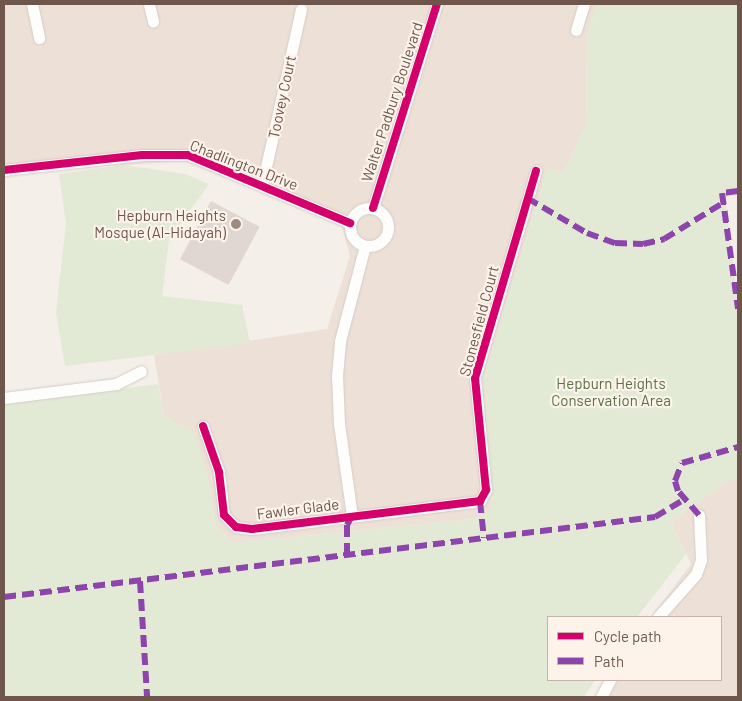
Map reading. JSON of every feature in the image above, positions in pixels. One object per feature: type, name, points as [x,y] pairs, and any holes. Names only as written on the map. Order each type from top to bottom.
[{"type":"street","points":[[32,4],[39,38]]},
{"type":"street","points":[[149,4],[153,22]]},
{"type":"street","name":"Walter Padbury Boulevard","points":[[373,208],[437,4]]},
{"type":"street","points":[[576,30],[584,4]]},
{"type":"street","name":"Toovey Court","points":[[262,185],[301,9]]},
{"type":"street","name":"Chadlington Drive","points":[[4,170],[142,155],[188,155],[350,223]]},
{"type":"street","name":"Stonesfield Court","points":[[352,516],[480,501],[486,490],[475,378],[536,171]]},
{"type":"street","points":[[373,208],[387,221],[387,235],[378,244],[366,246],[354,239],[350,223],[358,212],[373,208]]},
{"type":"street","points":[[352,516],[339,424],[337,376],[340,341],[366,246]]},
{"type":"street","points":[[4,398],[116,384],[141,371]]},
{"type":"street","name":"Fawler Glade","points":[[203,426],[219,472],[224,515],[236,527],[252,530],[352,516]]},
{"type":"street","points":[[659,616],[696,574],[701,560],[699,515]]},
{"type":"street","points":[[601,697],[609,681]]},
{"type":"shaded area","points":[[4,4],[596,4],[587,38],[586,126],[564,172],[547,170],[484,376],[492,508],[481,518],[233,543],[216,526],[207,474],[194,433],[164,416],[154,355],[327,329],[350,256],[341,223],[184,161],[4,173]]},
{"type":"shaded area","points":[[738,478],[738,697],[597,697],[604,681],[722,681],[722,616],[652,616],[691,564],[671,522],[728,481]]},
{"type":"green space","name":"Hepburn Heights Conservation Area","points":[[596,4],[738,4],[738,195],[725,197],[738,306],[738,478],[728,481],[671,522],[686,554],[638,616],[547,616],[547,681],[594,681],[584,697],[4,697],[4,404],[158,384],[164,416],[194,432],[207,474],[216,526],[233,543],[481,518],[492,507],[484,376],[547,169],[564,172],[586,126],[587,38]]},
{"type":"green space","points":[[124,165],[185,174],[209,184],[169,240],[162,296],[242,305],[250,343],[65,366],[56,313],[66,223],[59,174]]},
{"type":"building","points":[[211,201],[260,227],[229,285],[180,259]]},
{"type":"marked path","points":[[738,191],[722,193],[738,309]]},
{"type":"marked path","points":[[527,198],[587,233],[615,243],[643,244],[664,239],[723,203]]},
{"type":"marked path","points":[[699,515],[678,491],[675,481],[682,463],[738,447]]},
{"type":"marked path","points":[[4,597],[655,517],[687,498]]},
{"type":"marked path","points":[[480,501],[484,538]]},
{"type":"marked path","points":[[347,555],[347,525],[352,516]]},
{"type":"marked path","points":[[140,581],[147,697]]},
{"type":"cycle path","points":[[373,208],[437,4]]},
{"type":"cycle path","points":[[4,170],[142,155],[188,155],[350,223]]},
{"type":"cycle path","points":[[203,426],[219,472],[224,515],[236,527],[252,529],[480,501],[486,490],[475,378],[536,171]]},
{"type":"place","name":"Hepburn Heights Mosque (Al-Hidayah)","points":[[236,224]]}]
